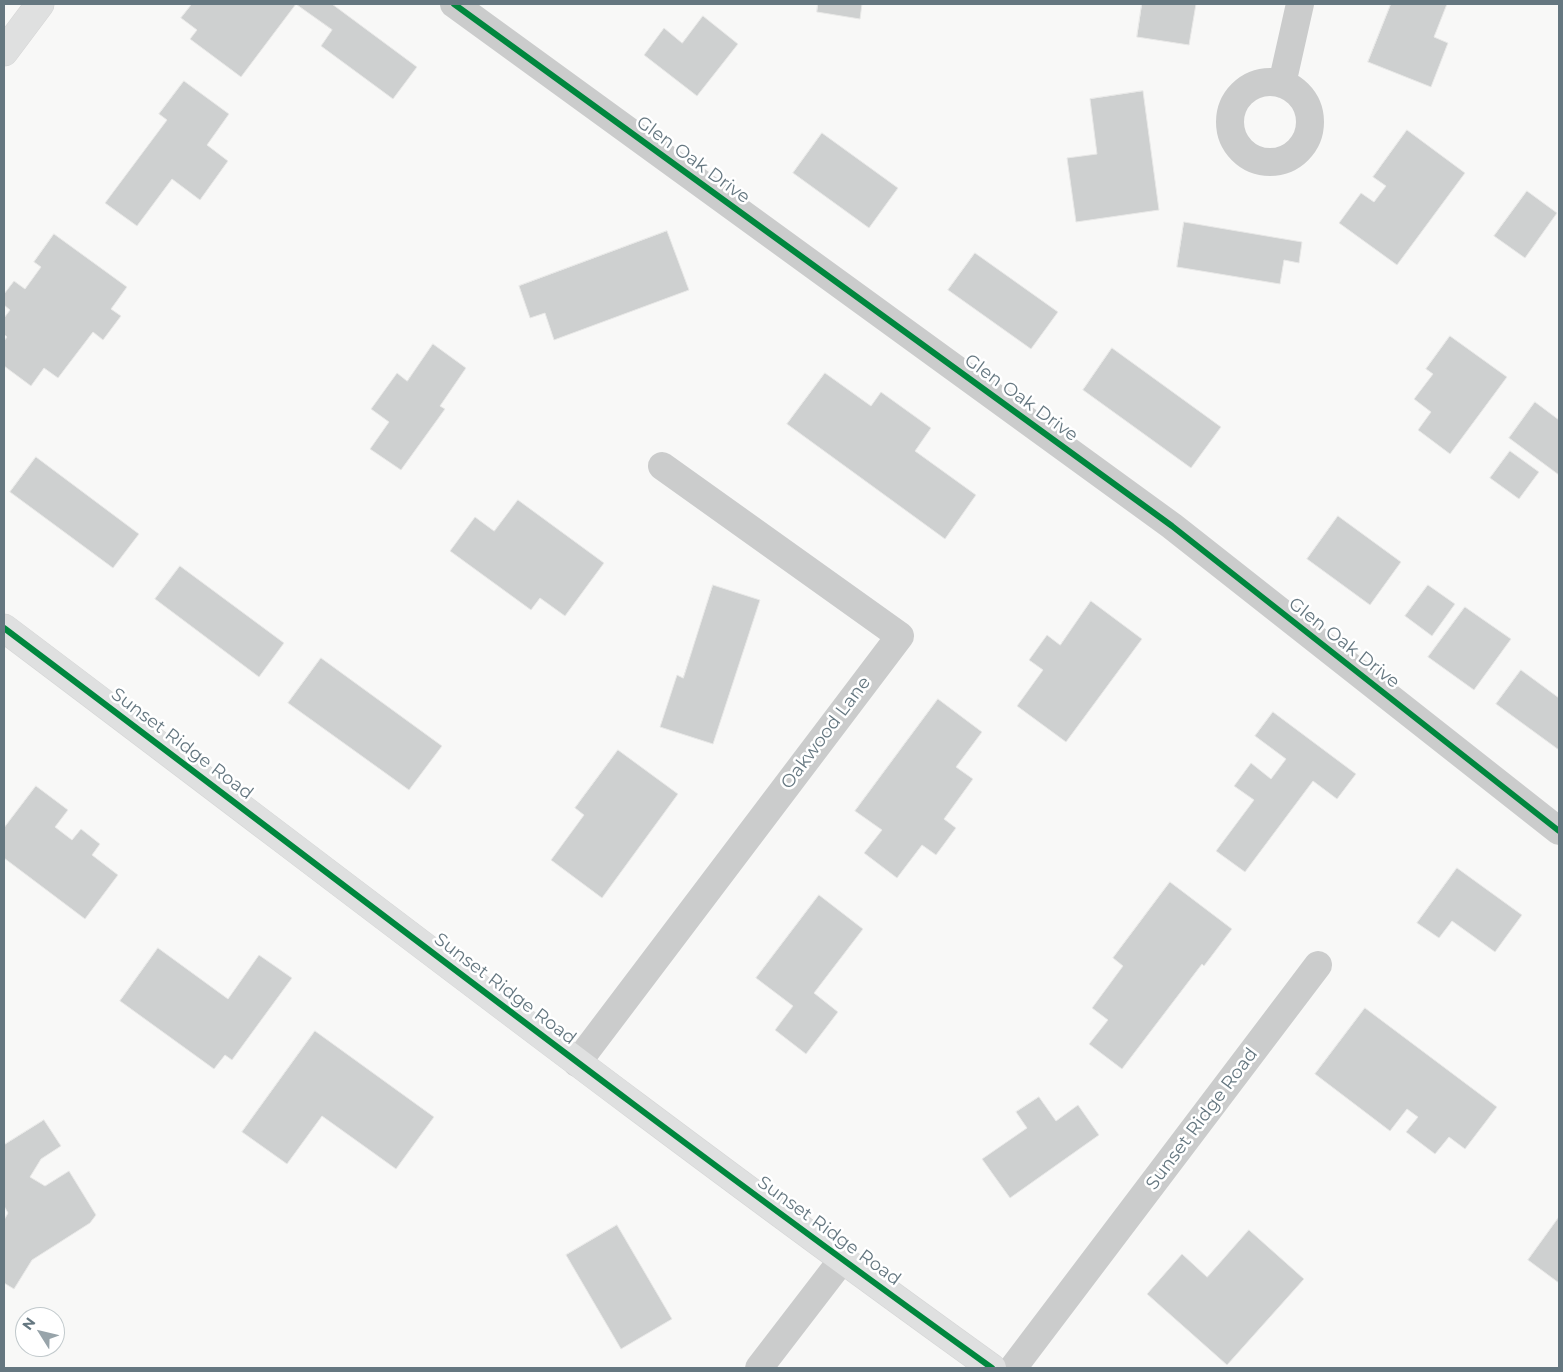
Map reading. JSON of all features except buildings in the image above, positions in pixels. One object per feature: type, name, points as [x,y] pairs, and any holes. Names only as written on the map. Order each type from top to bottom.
[{"type":"street","points":[[4,52],[40,4]]},
{"type":"street","name":"Glen Oak Drive","points":[[454,4],[1172,526],[1559,831]]},
{"type":"street","points":[[1282,84],[1300,4]]},
{"type":"street","name":"Oakwood Lane","points":[[577,1062],[900,636],[662,466]]},
{"type":"street","name":"Sunset Ridge Road","points":[[4,628],[577,1062],[842,1260],[992,1368]]},
{"type":"street","name":"Sunset Ridge Road","points":[[1013,1368],[1318,965]]},
{"type":"street","points":[[759,1368],[842,1260]]},
{"type":"cycle path","points":[[454,4],[1172,526],[1559,831]]},
{"type":"cycle path","points":[[4,628],[619,1094],[992,1368]]}]
